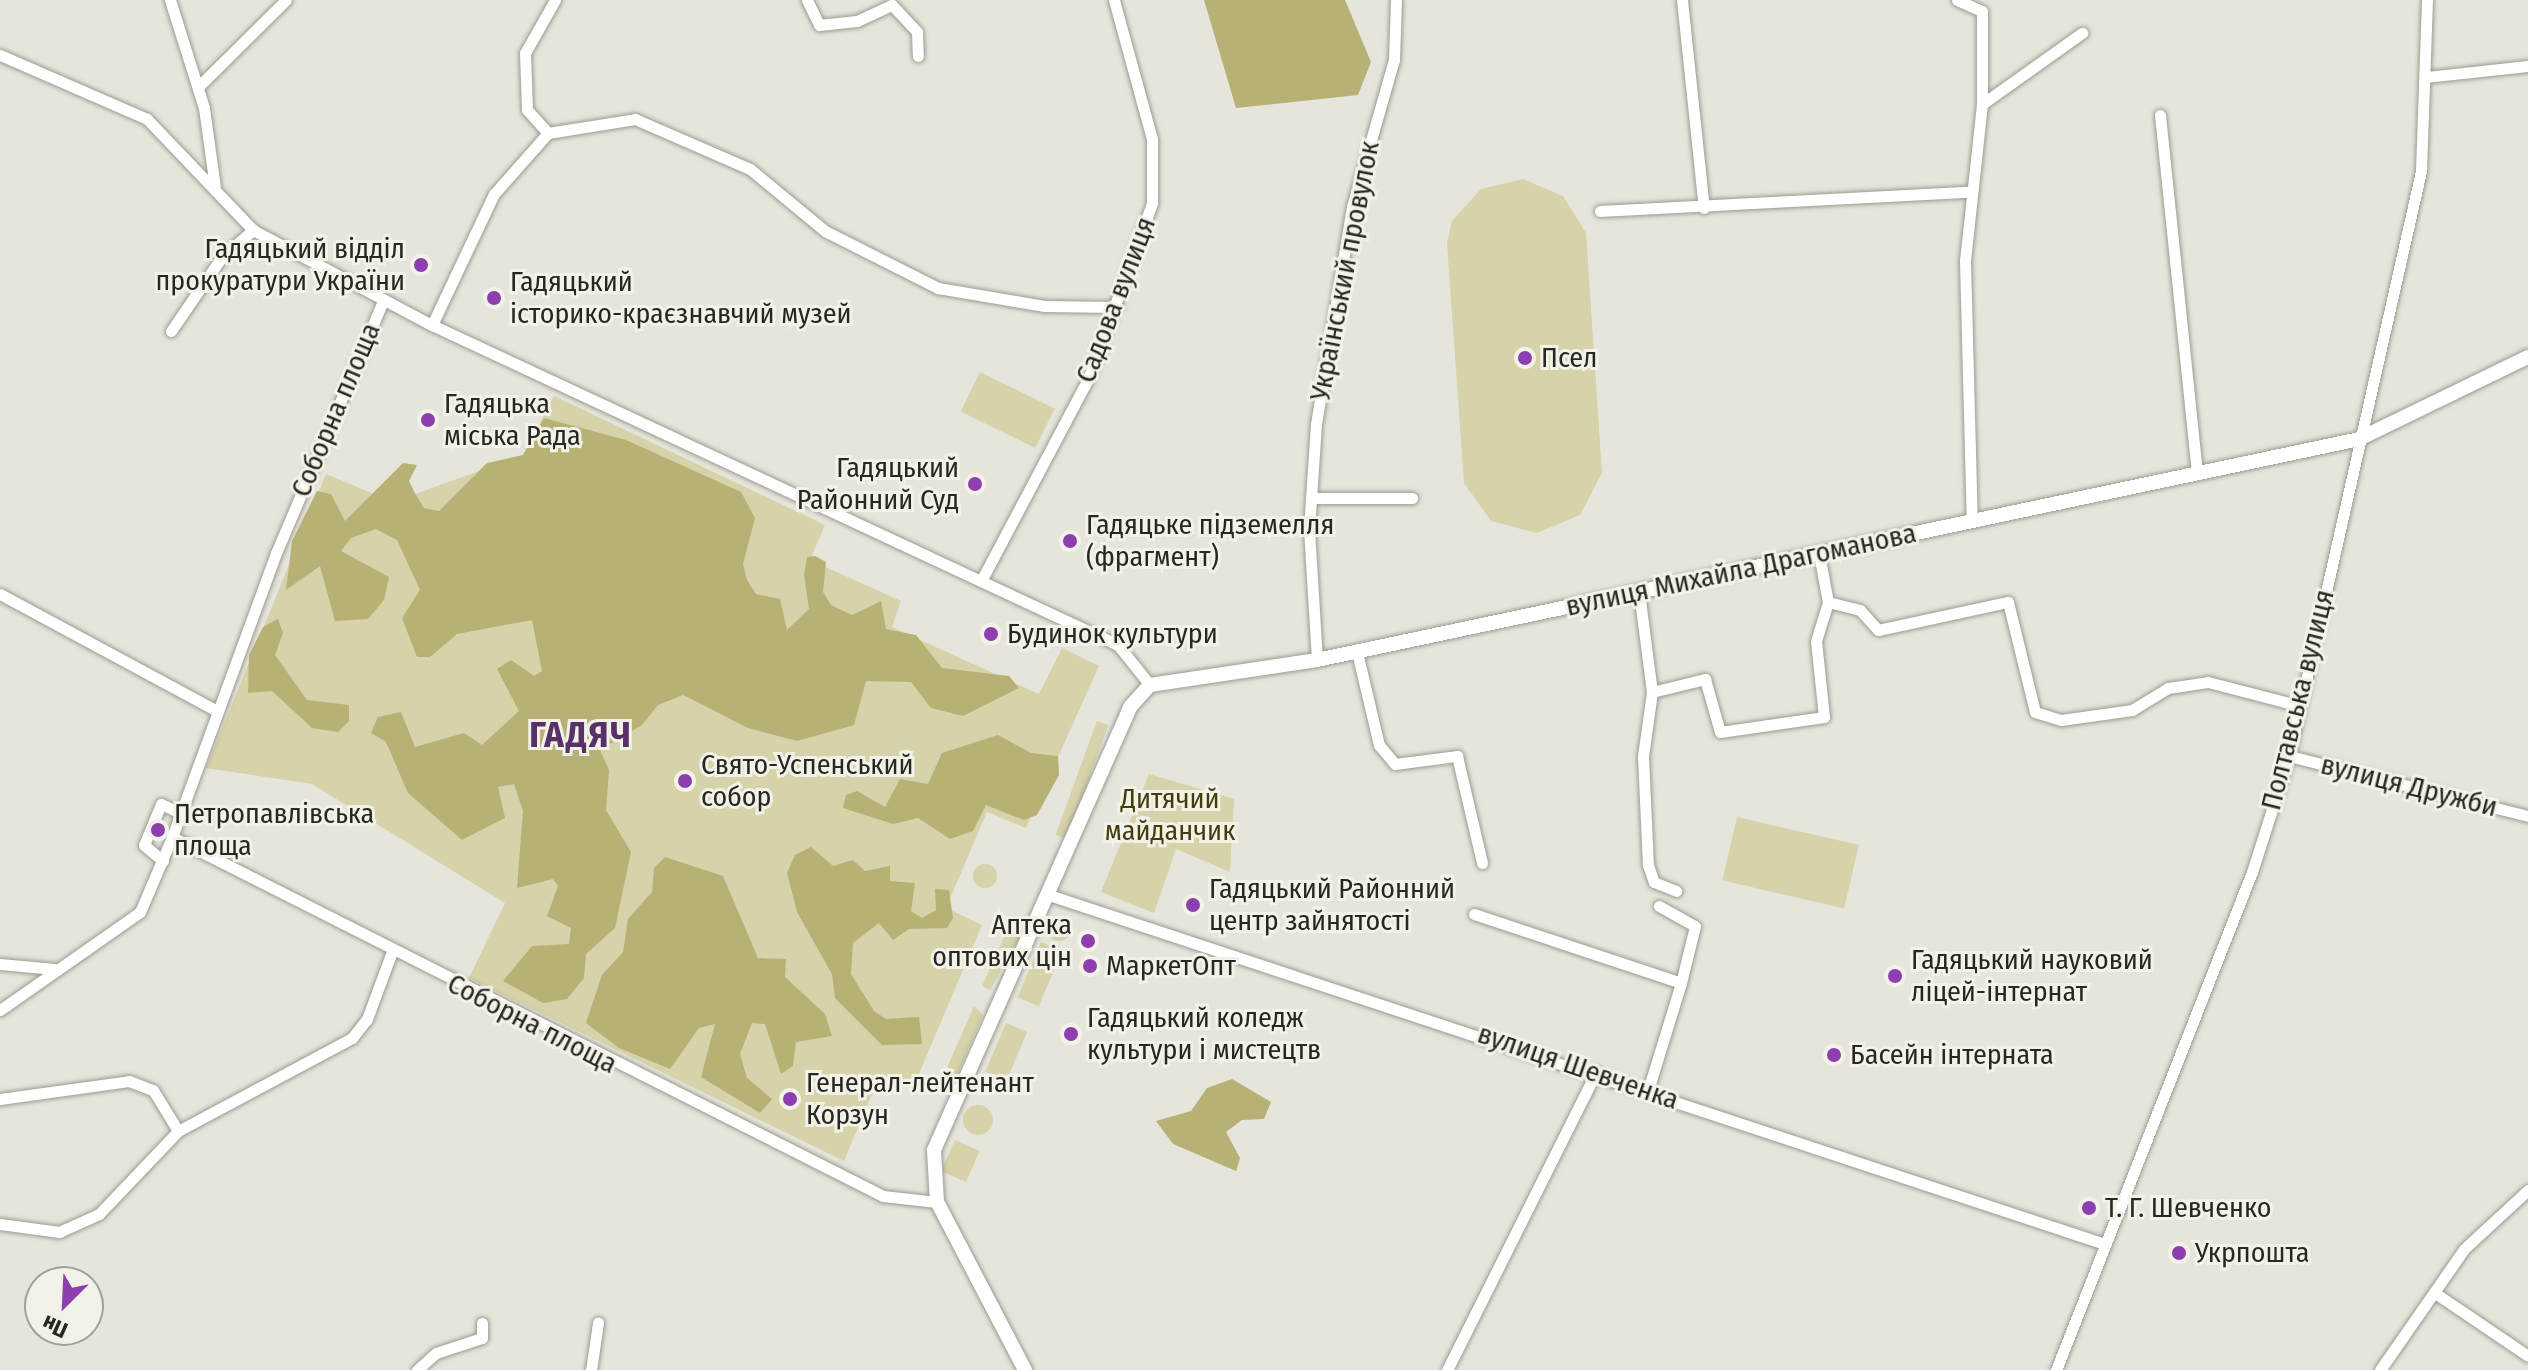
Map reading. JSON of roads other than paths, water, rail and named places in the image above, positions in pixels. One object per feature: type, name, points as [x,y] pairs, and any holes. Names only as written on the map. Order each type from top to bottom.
[{"type":"street","points":[[170,0],[199,86],[215,187]]},
{"type":"street","points":[[199,86],[286,0]]},
{"type":"street","points":[[548,133],[527,110],[525,53],[555,0]]},
{"type":"street","points":[[807,0],[819,25],[857,21],[892,5],[917,32],[918,56]]},
{"type":"street","name":"Садова вулиця","points":[[981,581],[1088,379],[1117,307],[1152,203],[1152,139],[1114,0]]},
{"type":"street","name":"Український провулок","points":[[1317,660],[1311,498],[1352,207],[1394,60],[1396,0]]},
{"type":"street","points":[[1682,0],[1704,208]]},
{"type":"street","points":[[1957,0],[1979,6],[1982,104],[1968,192],[1972,521]]},
{"type":"street","name":"Полтавська вулиця","points":[[2056,1370],[2252,872],[2289,756],[2421,171],[2427,0]]},
{"type":"street","points":[[1982,104],[2082,33]]},
{"type":"street","points":[[0,55],[147,119],[253,230],[432,325],[1118,645],[1150,685],[1130,707],[934,1150],[937,1202],[1025,1370]]},
{"type":"street","points":[[2426,77],[2528,66]]},
{"type":"street","points":[[2160,115],[2197,473]]},
{"type":"street","points":[[432,325],[494,194],[548,133],[635,119],[750,169],[825,231],[938,288],[1044,306],[1117,307]]},
{"type":"street","points":[[1600,211],[1968,192]]},
{"type":"street","points":[[171,331],[221,258],[253,230]]},
{"type":"street","name":"Соборна площа","points":[[383,301],[215,710],[172,837],[391,954],[883,1196],[937,1202]]},
{"type":"street","name":"вулиця Михайла Драгоманова","points":[[1150,685],[1357,652],[2359,439],[2528,357]]},
{"type":"street","points":[[1311,498],[1412,498]]},
{"type":"street","points":[[1652,692],[1705,679],[1720,732],[1824,717],[1816,641],[1828,602],[1819,554]]},
{"type":"street","points":[[1639,592],[1652,692],[1643,756],[1648,865],[1654,882],[1676,891]]},
{"type":"street","points":[[0,594],[215,710]]},
{"type":"street","points":[[1828,602],[1860,610],[1878,630],[2008,602],[2035,712],[2061,720],[2132,710],[2168,688],[2208,682],[2300,706]]},
{"type":"street","points":[[1357,652],[1379,745],[1395,764],[1457,756],[1482,863]]},
{"type":"street","name":"вулиця Дружби","points":[[2289,756],[2528,816]]},
{"type":"street","points":[[163,861],[144,845],[161,804],[180,813]]},
{"type":"street","points":[[0,1010],[140,912],[172,837]]},
{"type":"street","name":"вулиця Шевченка","points":[[1049,895],[1596,1072],[1838,1161],[2105,1244]]},
{"type":"street","points":[[1648,1090],[1695,926],[1659,906]]},
{"type":"street","points":[[1474,914],[1681,983]]},
{"type":"street","points":[[0,1224],[59,1232],[99,1214],[178,1131],[352,1038],[367,1019],[391,954]]},
{"type":"street","points":[[0,964],[55,969]]},
{"type":"street","points":[[1447,1370],[1596,1072]]},
{"type":"street","points":[[0,1099],[129,1081],[153,1090],[178,1131]]},
{"type":"street","points":[[2380,1370],[2464,1249],[2528,1190]]},
{"type":"street","points":[[2435,1293],[2528,1356]]},
{"type":"street","points":[[417,1370],[436,1353],[482,1338],[482,1323]]},
{"type":"street","points":[[591,1370],[598,1323]]},
{"type":"place","name":"Гадяцький відділ прокуратури України","points":[[421,265]]},
{"type":"place","name":"Гадяцький історико-краєзнавчий музей","points":[[494,298]]},
{"type":"place","name":"Псел","points":[[1525,358]]},
{"type":"place","name":"Гадяцька міська Рада","points":[[428,420]]},
{"type":"place","name":"Гадяцький Районний Суд","points":[[975,484]]},
{"type":"place","name":"Гадяцьке підземелля (фрагмент)","points":[[1070,541]]},
{"type":"place","name":"Будинок культури","points":[[991,634]]},
{"type":"place","name":"Свято-Успенський собор","points":[[685,781]]},
{"type":"place","name":"Петропавлівська площа","points":[[158,830]]},
{"type":"place","name":"Гадяцький Районний центр зайнятості","points":[[1193,905]]},
{"type":"place","name":"Аптека оптових цін","points":[[1088,941]]},
{"type":"place","name":"МаркетОпт","points":[[1090,966]]},
{"type":"place","name":"Гадяцький науковий ліцей-інтернат","points":[[1895,976]]},
{"type":"place","name":"Гадяцький коледж культури і мистецтв","points":[[1071,1034]]},
{"type":"place","name":"Басейн інтерната","points":[[1834,1055]]},
{"type":"place","name":"Генерал-лейтенант Корзун","points":[[790,1099]]},
{"type":"place","name":"Т. Г. Шевченко","points":[[2089,1208]]},
{"type":"place","name":"Укрпошта","points":[[2179,1253]]},
{"type":"district","name":"ГАДЯЧ","points":[[581,736]]},
{"type":"park label","name":"Дитячий майданчик","points":[[1170,815]]}]
